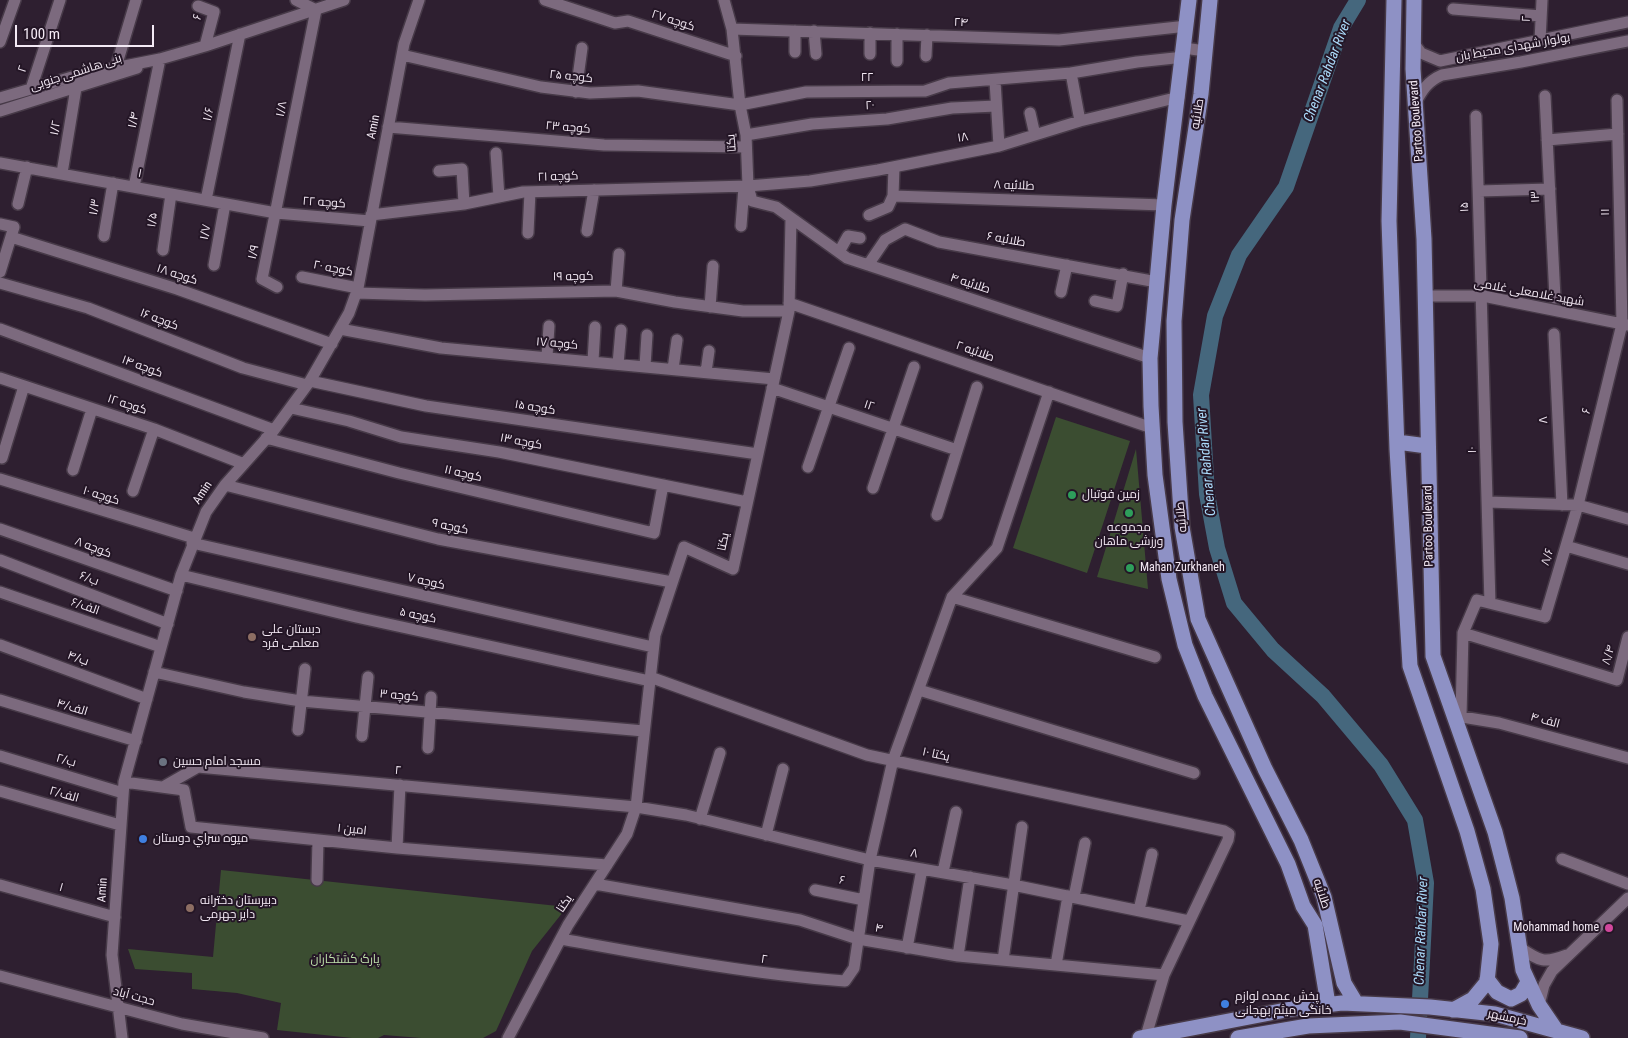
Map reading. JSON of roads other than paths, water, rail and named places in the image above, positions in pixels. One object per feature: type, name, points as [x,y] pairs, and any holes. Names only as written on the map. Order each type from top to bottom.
[{"type":"main road","name":"طلائیه","points":[[1190,0],[1164,205],[1150,358],[1155,475],[1169,579],[1185,645],[1240,770],[1288,864],[1303,906],[1315,925],[1328,1004]]},
{"type":"main road","name":"طلائیه","points":[[1210,0],[1202,94],[1182,220],[1174,321],[1175,422],[1182,527],[1198,619],[1265,768],[1301,840],[1324,897],[1344,983],[1356,1003]]},
{"type":"main road","name":"Partoo Boulevard","points":[[1394,0],[1389,221],[1397,442],[1410,666],[1467,831],[1482,888],[1491,944],[1488,979]]},
{"type":"main road","name":"Partoo Boulevard","points":[[1414,0],[1413,42],[1424,239],[1433,656],[1458,716],[1492,823],[1512,898],[1523,970],[1539,1005],[1556,1030]]},
{"type":"main road","points":[[1397,442],[1427,446]]},
{"type":"main road","points":[[1467,831],[1492,823]]},
{"type":"main road","points":[[1454,1010],[1474,999],[1488,979],[1497,992],[1511,999],[1521,994],[1528,982]]},
{"type":"main road","name":"خرمشهر","points":[[1143,1037],[1328,1004],[1356,1003],[1430,1007],[1495,1014],[1582,1038]]},
{"type":"main road","name":"خرمشهر","points":[[1238,1038],[1308,1026],[1400,1022],[1430,1025],[1462,1033],[1520,1038]]},
{"type":"street","points":[[0,42],[15,0]]},
{"type":"street","name":"۲","points":[[31,89],[60,0]]},
{"type":"street","points":[[116,67],[136,0]]},
{"type":"street","points":[[296,0],[316,10]]},
{"type":"street","name":"بنی هاشمی جنوبی","points":[[0,111],[117,76],[160,59],[344,0]]},
{"type":"street","name":"Amin","points":[[122,1038],[112,955],[124,788],[176,591],[193,541],[206,512],[225,485],[270,434],[309,383],[340,330],[357,291],[402,55],[419,0]]},
{"type":"street","name":"کوچه ۲۷","points":[[545,0],[615,23],[628,21],[736,56]]},
{"type":"street","name":"یکتا","points":[[724,0],[732,30],[740,105],[746,135],[746,186],[741,226]]},
{"type":"street","name":"۲","points":[[1540,40],[1542,0]]},
{"type":"street","name":"۶","points":[[198,6],[214,12],[205,46]]},
{"type":"street","points":[[1453,9],[1541,16]]},
{"type":"street","name":"۱/۸","points":[[276,213],[316,10]]},
{"type":"street","name":"بولوار شهدای محیط بان","points":[[1436,60],[1440,61],[1628,22]]},
{"type":"street","name":"۲۴","points":[[732,30],[814,31],[1059,40],[1187,26]]},
{"type":"street","points":[[795,31],[795,52]]},
{"type":"street","points":[[814,31],[816,54]]},
{"type":"street","points":[[870,33],[870,54]]},
{"type":"street","name":"۱/۶","points":[[206,200],[240,34]]},
{"type":"street","points":[[897,34],[897,61]]},
{"type":"street","points":[[926,56],[927,35]]},
{"type":"street","name":"بولوار شهدای محیط بان","points":[[1439,76],[1628,41]]},
{"type":"street","points":[[1413,42],[1421,53],[1436,60],[1432,66],[1433,72],[1439,76],[1423,89],[1416,104]]},
{"type":"street","points":[[576,92],[582,48]]},
{"type":"street","name":"۲۲","points":[[740,105],[806,92],[925,91],[949,83],[995,81],[1072,73],[1205,51]]},
{"type":"street","name":"کوچه ۲۵","points":[[402,55],[542,87],[590,94],[638,91],[740,105]]},
{"type":"street","name":"بنی هاشمی جنوبی","points":[[1,94],[31,89],[116,67],[160,59]]},
{"type":"street","name":"۱/۴","points":[[134,187],[160,59]]},
{"type":"street","points":[[1072,73],[1080,121]]},
{"type":"street","points":[[995,81],[998,146]]},
{"type":"street","name":"۱/۲","points":[[62,173],[76,88]]},
{"type":"street","name":"۱۸","points":[[746,186],[810,181],[894,167],[998,146],[1080,121],[1179,96]]},
{"type":"street","name":"۱۳","points":[[1545,96],[1555,298]]},
{"type":"street","name":"۱۱","points":[[1617,100],[1621,135],[1625,324]]},
{"type":"street","name":"۲۰","points":[[746,135],[812,124],[887,119],[952,108],[996,106]]},
{"type":"street","points":[[1030,113],[1035,135]]},
{"type":"street","name":"۱۵","points":[[1476,116],[1483,296]]},
{"type":"street","name":"کوچه ۲۳","points":[[388,127],[604,145],[746,147]]},
{"type":"street","points":[[1548,140],[1621,135]]},
{"type":"street","points":[[496,153],[499,197]]},
{"type":"street","name":"۱","points":[[0,163],[276,213]]},
{"type":"street","points":[[18,204],[27,167]]},
{"type":"street","points":[[869,215],[888,207],[892,196],[894,167]]},
{"type":"street","points":[[439,171],[462,169],[464,204]]},
{"type":"street","name":"۱/۳","points":[[104,236],[113,183]]},
{"type":"street","points":[[746,186],[752,201],[776,207],[791,218]]},
{"type":"street","name":"کوچه ۲۱","points":[[371,218],[530,192],[746,186]]},
{"type":"street","points":[[1479,191],[1550,189]]},
{"type":"street","points":[[587,231],[594,190]]},
{"type":"street","points":[[528,233],[530,192]]},
{"type":"street","name":"۱/۵","points":[[163,250],[171,194]]},
{"type":"street","name":"طلائیه ۸","points":[[892,196],[1164,205]]},
{"type":"street","name":"۱/۷","points":[[214,264],[225,204]]},
{"type":"street","name":"کوچه ۲۲","points":[[276,213],[371,218]]},
{"type":"street","name":"۱/۹","points":[[276,213],[262,279],[277,287]]},
{"type":"street","name":"یکتا","points":[[508,1038],[561,939],[627,834],[636,807],[655,635],[684,547],[733,569],[789,307],[791,218]]},
{"type":"street","name":"طلائیه ۴","points":[[791,218],[847,258],[1150,358]]},
{"type":"street","points":[[0,224],[14,227],[0,272]]},
{"type":"street","name":"طلائیه ۶","points":[[868,265],[885,240],[906,229],[939,242],[1123,274],[1157,282]]},
{"type":"street","points":[[839,252],[848,236],[860,238]]},
{"type":"street","name":"کوچه ۱۸","points":[[11,237],[177,289],[332,344]]},
{"type":"street","points":[[616,291],[619,254]]},
{"type":"street","points":[[1061,292],[1067,265]]},
{"type":"street","points":[[710,307],[713,266]]},
{"type":"street","points":[[1095,301],[1118,306],[1123,274]]},
{"type":"street","name":"کوچه ۲۰","points":[[302,277],[357,291]]},
{"type":"street","name":"کوچه ۱۶","points":[[0,283],[88,308],[243,368],[309,383]]},
{"type":"street","name":"کوچه ۱۹","points":[[357,291],[425,295],[616,291],[743,311],[789,307]]},
{"type":"street","name":"شهید غلامعلی غلامی","points":[[1425,296],[1483,296],[1625,324]]},
{"type":"street","name":"۱۰","points":[[1483,296],[1490,604]]},
{"type":"street","name":"طلائیه ۲","points":[[789,307],[1049,392],[1152,428]]},
{"type":"street","name":"۶","points":[[1578,505],[1625,324]]},
{"type":"street","points":[[547,357],[549,326]]},
{"type":"street","points":[[593,361],[595,327]]},
{"type":"street","name":"کوچه ۱۴","points":[[0,329],[270,434]]},
{"type":"street","name":"کوچه ۱۷","points":[[340,330],[441,348],[706,372],[773,384]]},
{"type":"street","points":[[618,364],[621,330]]},
{"type":"street","points":[[645,366],[647,334]]},
{"type":"street","name":"۸","points":[[1554,334],[1562,505]]},
{"type":"street","points":[[673,369],[677,340]]},
{"type":"street","points":[[808,467],[849,348]]},
{"type":"street","points":[[706,372],[709,351]]},
{"type":"street","points":[[873,488],[914,367]]},
{"type":"street","name":"کوچه ۱۲","points":[[0,378],[154,428],[244,464]]},
{"type":"street","name":"کوچه ۱۵","points":[[309,383],[426,406],[758,454]]},
{"type":"street","name":"۱۲","points":[[773,384],[829,407],[957,450]]},
{"type":"street","points":[[2,458],[24,386]]},
{"type":"street","points":[[937,515],[977,387]]},
{"type":"street","points":[[858,940],[870,860],[893,760],[920,690],[952,597],[997,548],[1049,392]]},
{"type":"street","name":"کوچه ۱۳","points":[[291,408],[349,420],[401,437],[491,450],[747,502]]},
{"type":"street","points":[[73,470],[92,409]]},
{"type":"street","points":[[134,491],[154,428]]},
{"type":"street","name":"کوچه ۱۱","points":[[270,434],[399,473],[654,533],[663,485]]},
{"type":"street","name":"کوچه ۱۰","points":[[0,480],[193,541]]},
{"type":"street","name":"کوچه ۹","points":[[225,485],[438,539],[672,582]]},
{"type":"street","points":[[1488,502],[1578,505],[1628,519]]},
{"type":"street","name":"۸/۶","points":[[1490,604],[1545,617],[1578,505]]},
{"type":"street","name":"کوچه ۸","points":[[0,529],[176,591]]},
{"type":"street","name":"کوچه ۷","points":[[193,541],[653,647]]},
{"type":"street","points":[[1566,546],[1628,564]]},
{"type":"street","name":"ب/۶","points":[[0,560],[168,624]]},
{"type":"street","name":"کوچه ۵","points":[[181,575],[356,617],[650,679]]},
{"type":"street","name":"۶/الف","points":[[0,592],[161,648]]},
{"type":"street","points":[[952,597],[1155,657]]},
{"type":"street","points":[[1458,716],[1463,633],[1477,600],[1490,604]]},
{"type":"street","points":[[1463,633],[1621,674]]},
{"type":"street","name":"۸/۴","points":[[1621,674],[1628,637]]},
{"type":"street","name":"۴/ب","points":[[0,645],[147,699]]},
{"type":"street","points":[[298,730],[305,669]]},
{"type":"street","name":"کوچه ۳","points":[[154,672],[244,692],[301,701],[644,731]]},
{"type":"street","points":[[362,736],[368,678]]},
{"type":"street","name":"۱۰ یکتا","points":[[650,679],[867,754],[1224,831],[1229,834],[1228,840],[1189,921]]},
{"type":"street","points":[[920,690],[1194,773]]},
{"type":"street","points":[[428,748],[431,697]]},
{"type":"street","name":"۴/الف","points":[[0,700],[136,741]]},
{"type":"street","name":"۴ الف","points":[[1458,716],[1500,723],[1628,758]]},
{"type":"street","points":[[700,818],[720,753]]},
{"type":"street","name":"۲/ب","points":[[0,756],[124,788]]},
{"type":"street","name":"۲","points":[[163,787],[198,767],[636,807]]},
{"type":"street","points":[[766,835],[783,769]]},
{"type":"street","points":[[397,848],[400,785]]},
{"type":"street","name":"امین ۱","points":[[124,788],[163,787],[184,790],[191,827],[397,848],[607,865]]},
{"type":"street","name":"۲/الف","points":[[0,791],[120,825]]},
{"type":"street","name":"۸","points":[[636,807],[700,818],[870,860],[1071,896],[1189,921]]},
{"type":"street","points":[[943,872],[956,812]]},
{"type":"street","points":[[1003,960],[1022,827]]},
{"type":"street","points":[[316,880],[318,840]]},
{"type":"street","points":[[1056,965],[1085,842]]},
{"type":"street","points":[[1139,910],[1152,854]]},
{"type":"street","points":[[1562,858],[1628,884]]},
{"type":"street","points":[[907,948],[922,869]]},
{"type":"street","points":[[958,956],[970,877]]},
{"type":"street","name":"۴","points":[[595,884],[800,920],[858,940],[907,948],[958,956],[1164,975]]},
{"type":"street","name":"۱","points":[[0,885],[115,917]]},
{"type":"street","name":"۶","points":[[815,890],[864,900]]},
{"type":"street","points":[[1539,1005],[1544,985],[1552,972],[1628,898]]},
{"type":"street","points":[[1143,1037],[1164,975],[1189,921]]},
{"type":"street","name":"۲","points":[[561,939],[716,967],[779,976],[845,980],[854,968],[858,940]]},
{"type":"street","points":[[1520,947],[1537,959],[1549,962],[1573,953]]},
{"type":"street","name":"حجت آباد","points":[[0,976],[182,1024],[263,1038]]},
{"type":"waterway","name":"Chenar Rahdar River","points":[[1358,0],[1341,28],[1286,187],[1239,255],[1215,316],[1201,395],[1207,494],[1217,548],[1234,603],[1273,650],[1323,696],[1381,765],[1415,820],[1426,883],[1418,1038]]},
{"type":"place","name":"زمین فوتبال","points":[[1072,495]]},
{"type":"place","name":"مجموعه ورزشی ماهان","points":[[1129,513]]},
{"type":"place","name":"Mahan Zurkhaneh","points":[[1130,568]]},
{"type":"place","name":"دبستان علی معلمی فرد","points":[[252,637]]},
{"type":"place","name":"مسجد امام حسین","points":[[163,762]]},
{"type":"place","name":"ميوه سراي دوستان","points":[[143,839]]},
{"type":"place","name":"دبیرستان دخترانه دایر جهرمی","points":[[190,908]]},
{"type":"place","name":"Mohammad home","points":[[1609,928]]},
{"type":"place","name":"پخش عمده لوازم خانگی میثم بهجانی","points":[[1225,1004]]},
{"type":"park label","name":"پارک کشتکاران","points":[[345,960]]}]
